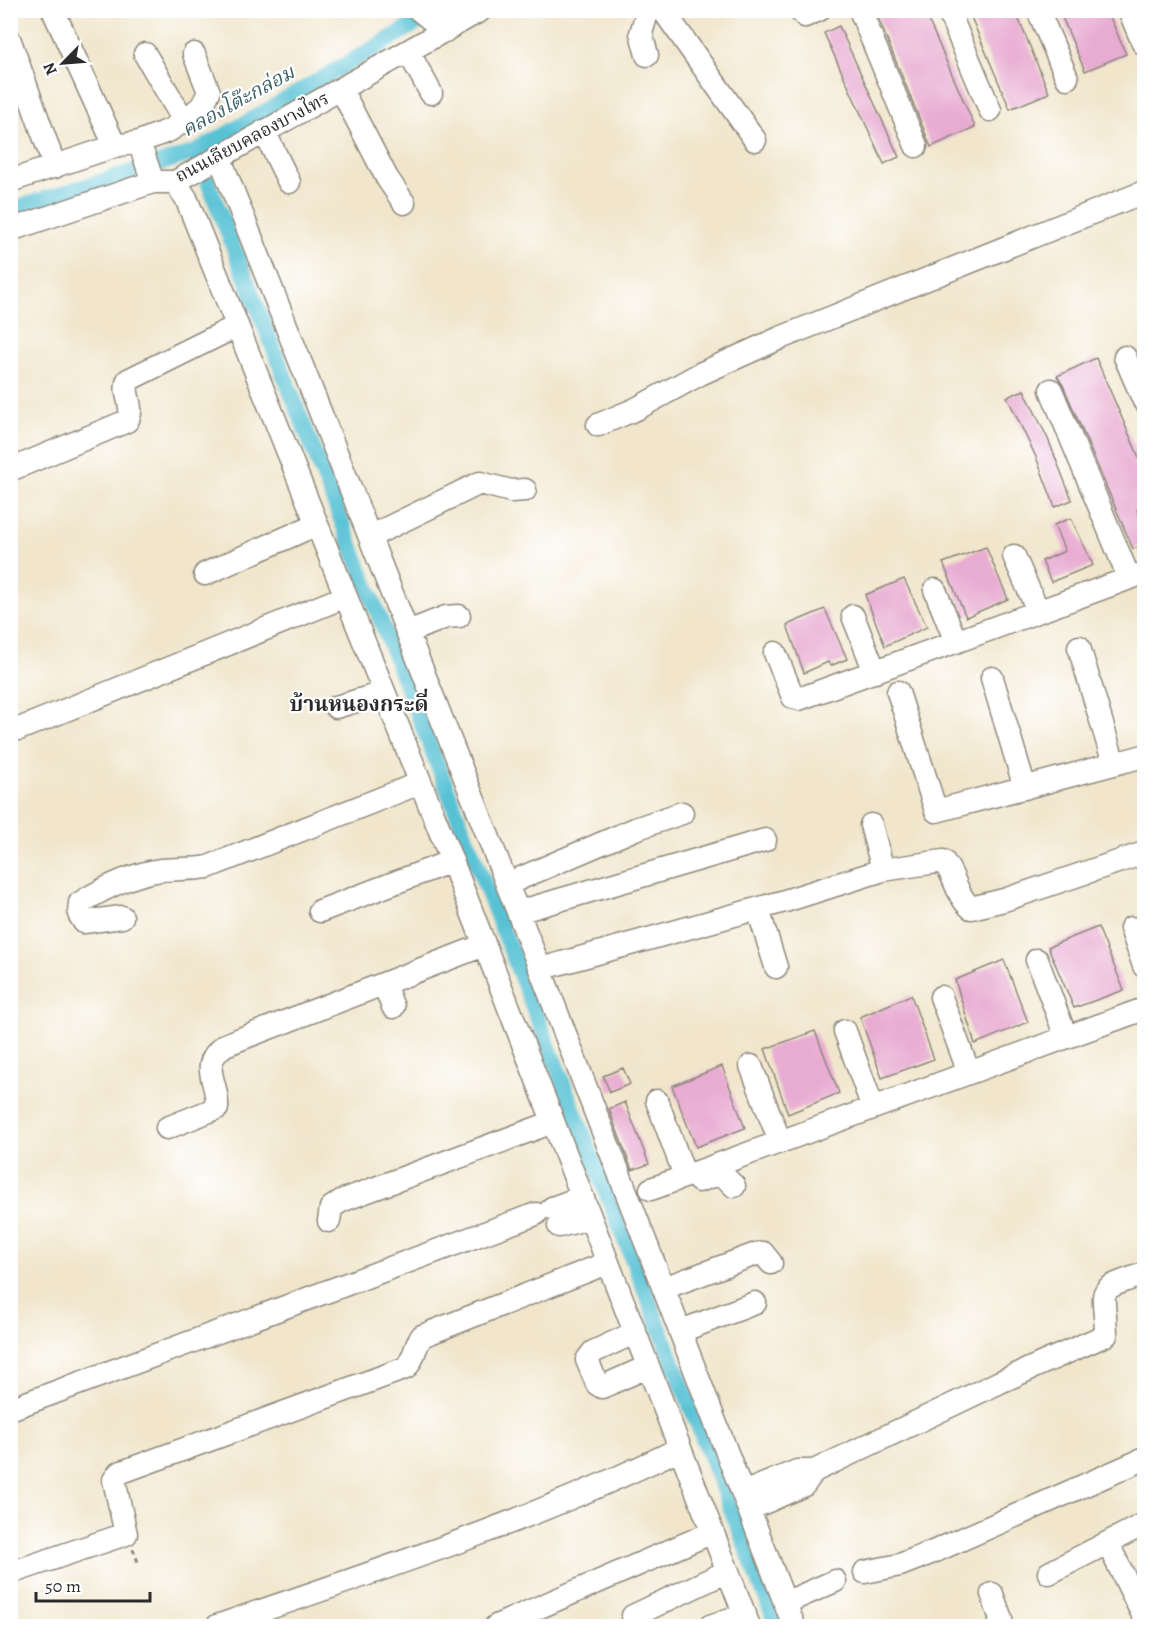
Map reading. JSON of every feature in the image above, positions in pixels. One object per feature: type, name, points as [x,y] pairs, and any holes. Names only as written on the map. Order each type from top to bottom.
[{"type":"street","points":[[53,10],[115,146]]},
{"type":"street","points":[[419,10],[442,29]]},
{"type":"street","name":"ถนนเลียบคลองบางไทร","points":[[10,230],[165,178],[216,158],[408,51],[442,29],[481,10]]},
{"type":"street","points":[[647,55],[641,33],[648,10]]},
{"type":"street","points":[[663,10],[755,140]]},
{"type":"street","points":[[799,10],[805,15],[819,10]]},
{"type":"street","points":[[860,10],[916,146]]},
{"type":"street","points":[[948,10],[990,110]]},
{"type":"street","points":[[1038,10],[1066,78]]},
{"type":"street","points":[[1129,10],[1143,43]]},
{"type":"street","points":[[10,41],[17,79],[55,167]]},
{"type":"street","points":[[408,51],[431,93]]},
{"type":"street","points":[[146,54],[184,121]]},
{"type":"street","points":[[10,181],[115,146],[140,144],[184,121],[202,106],[208,92],[194,54]]},
{"type":"street","points":[[341,89],[387,178],[404,203]]},
{"type":"street","points":[[264,131],[289,183]]},
{"type":"street","points":[[140,144],[165,178],[186,198],[382,693],[452,861],[747,1620],[710,1626]]},
{"type":"street","points":[[216,158],[371,536],[794,1626]]},
{"type":"street","points":[[598,425],[636,409],[700,374],[780,338],[1144,192]]},
{"type":"street","points":[[10,470],[127,421],[131,408],[125,386],[128,380],[237,326]]},
{"type":"street","points":[[1125,357],[1144,401]]},
{"type":"street","points":[[775,653],[795,700],[1137,576],[1050,390]]},
{"type":"street","points":[[371,536],[480,483],[511,490],[525,490]]},
{"type":"street","points":[[205,574],[315,525]]},
{"type":"street","points":[[1014,556],[1038,611]]},
{"type":"street","points":[[934,590],[956,642]]},
{"type":"street","points":[[19,729],[344,597]]},
{"type":"street","points":[[408,632],[430,622],[459,616]]},
{"type":"street","points":[[853,616],[875,672]]},
{"type":"street","points":[[1079,647],[1114,764]]},
{"type":"street","points":[[992,678],[1025,788]]},
{"type":"street","points":[[336,707],[382,693]]},
{"type":"street","points":[[898,693],[936,810],[1144,756]]},
{"type":"street","points":[[122,916],[84,922],[79,914],[80,903],[99,891],[135,876],[162,870],[191,870],[208,867],[420,783]]},
{"type":"street","points":[[507,884],[635,829],[682,813]]},
{"type":"street","points":[[872,825],[883,870]]},
{"type":"street","points":[[518,912],[765,840]]},
{"type":"street","points":[[540,969],[758,909],[883,870],[943,861],[952,871],[956,891],[970,908],[1004,900],[1144,853]]},
{"type":"street","points":[[320,911],[452,861]]},
{"type":"street","points":[[758,909],[776,967]]},
{"type":"street","points":[[1131,928],[1144,966]]},
{"type":"street","points":[[167,1128],[217,1108],[210,1062],[216,1052],[225,1046],[484,945]]},
{"type":"street","points":[[1037,960],[1066,1037]]},
{"type":"street","points":[[384,984],[393,1007]]},
{"type":"street","points":[[941,997],[969,1073]]},
{"type":"street","points":[[651,1189],[1144,1009]]},
{"type":"street","points":[[846,1031],[873,1108]]},
{"type":"street","points":[[751,1066],[780,1142]]},
{"type":"street","points":[[657,1101],[685,1176]]},
{"type":"street","points":[[329,1221],[331,1208],[341,1201],[553,1122]]},
{"type":"street","points":[[632,1205],[713,1176],[724,1176],[734,1186]]},
{"type":"street","points":[[548,1220],[582,1197]]},
{"type":"street","points":[[10,1409],[513,1224],[590,1218]]},
{"type":"street","points":[[664,1288],[756,1254],[763,1253],[771,1263]]},
{"type":"street","points":[[12,1570],[126,1534],[114,1480],[119,1473],[406,1368],[414,1359],[416,1345],[422,1336],[607,1263]]},
{"type":"street","points":[[747,1501],[804,1485],[814,1471],[989,1386],[1106,1335],[1102,1301],[1104,1292],[1113,1285],[1144,1274]]},
{"type":"street","points":[[681,1331],[754,1303]]},
{"type":"street","points":[[634,1333],[593,1352],[587,1360],[597,1384],[602,1387],[647,1367]]},
{"type":"street","points":[[217,1626],[533,1515],[679,1449]]},
{"type":"street","points":[[865,1572],[900,1564],[933,1552],[1144,1459]]},
{"type":"street","points":[[1050,1573],[1144,1524]]},
{"type":"street","points":[[496,1626],[528,1615],[713,1532]]},
{"type":"street","points":[[1108,1544],[1144,1617]]},
{"type":"street","points":[[633,1616],[728,1571]]},
{"type":"street","points":[[785,1603],[835,1581]]},
{"type":"street","points":[[992,1594],[1001,1619],[999,1626]]},
{"type":"building","points":[[875,10],[924,10],[975,127],[931,147]]},
{"type":"building","points":[[968,10],[1015,10],[1049,93],[1010,109]]},
{"type":"building","points":[[1059,10],[1107,10],[1126,54],[1085,71]]},
{"type":"building","points":[[839,26],[899,157],[884,164],[824,33]]},
{"type":"building","points":[[1096,358],[1144,469],[1144,506],[1137,510],[1144,528],[1144,545],[1133,549],[1063,385],[1057,376]]},
{"type":"building","points":[[1024,390],[1048,439],[1072,500],[1055,507],[1036,457],[1007,397]]},
{"type":"building","points":[[1071,518],[1093,565],[1051,582],[1042,561],[1065,551],[1054,525]]},
{"type":"building","points":[[986,547],[1008,599],[966,617],[943,563]]},
{"type":"building","points":[[904,579],[927,627],[885,646],[865,595]]},
{"type":"building","points":[[825,609],[847,659],[830,666],[828,662],[804,673],[787,625]]},
{"type":"building","points":[[1098,927],[1124,990],[1074,1008],[1048,947]]},
{"type":"building","points":[[1004,960],[1028,1022],[975,1044],[955,980]]},
{"type":"building","points":[[911,995],[934,1059],[882,1078],[860,1017]]},
{"type":"building","points":[[815,1031],[839,1093],[788,1114],[765,1049]]},
{"type":"building","points":[[722,1066],[745,1128],[696,1147],[672,1086]]},
{"type":"building","points":[[623,1068],[630,1084],[610,1092],[603,1076]]},
{"type":"building","points":[[625,1102],[649,1164],[632,1170],[609,1109]]},
{"type":"waterway","name":"คลองโต๊ะกล่อม","points":[[10,210],[196,152],[439,10]]},
{"type":"waterway","points":[[196,152],[777,1626]]},
{"type":"district","name":"บ้านหนองกระดี่","points":[[359,704]]}]
